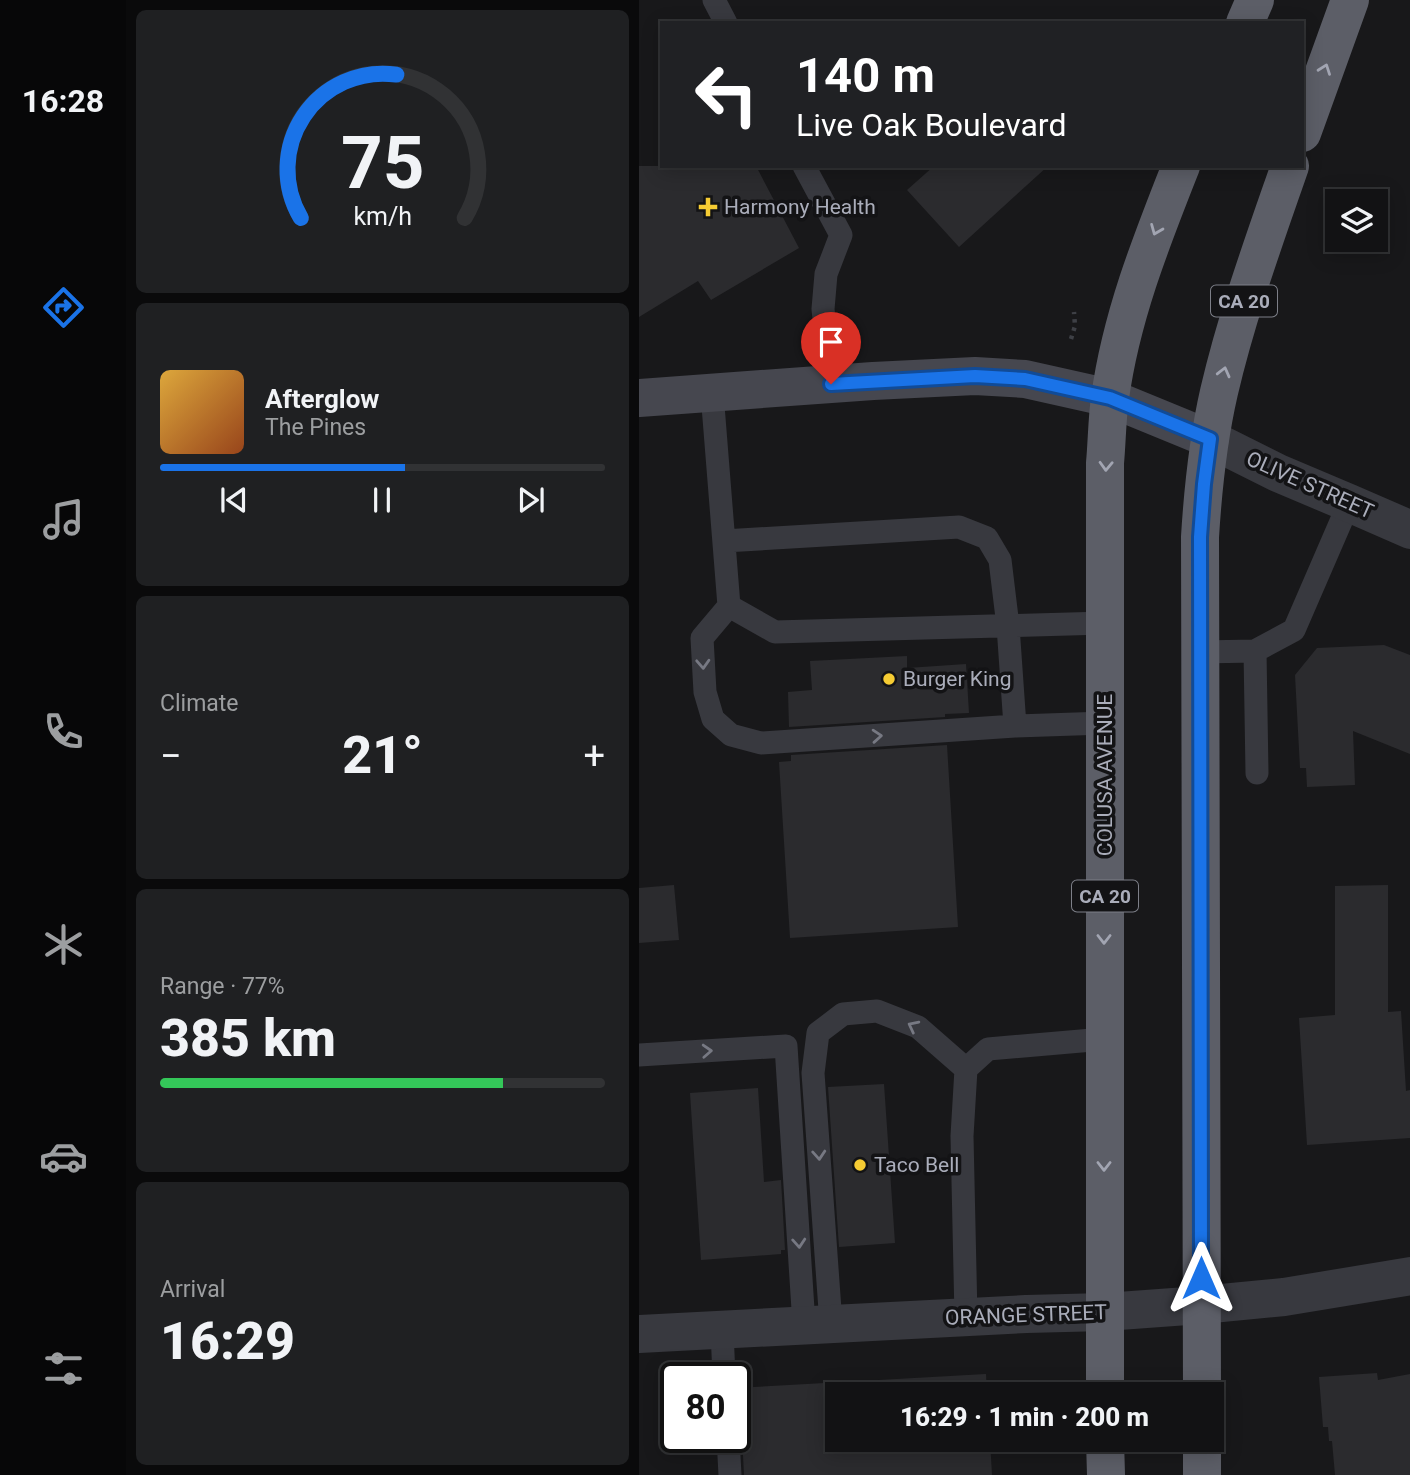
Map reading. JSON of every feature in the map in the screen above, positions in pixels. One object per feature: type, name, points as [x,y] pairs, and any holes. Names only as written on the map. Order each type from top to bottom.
[{"type":"highway","points":[[1246,21],[1255,0]]},
{"type":"highway","points":[[1304,127],[1350,0]]},
{"type":"highway","name":"COLUSA AVENUE","points":[[1105,1382],[1105,463],[1110,398],[1124,326],[1146,254],[1180,168]]},
{"type":"highway","name":"CA 20","points":[[1202,1382],[1200,537],[1210,439],[1233,336],[1256,262],[1290,168]]},
{"type":"highway","points":[[1105,1452],[1106,1475]]},
{"type":"highway","points":[[1202,1452],[1202,1475]]},
{"type":"main road","points":[[640,397],[975,376],[1025,379],[1110,398],[1210,439]]},
{"type":"street","name":"OLIVE STREET","points":[[1210,439],[1278,473],[1410,530]]},
{"type":"street","name":"ORANGE STREET","points":[[639,1335],[1201,1305],[1284,1297],[1410,1276]]},
{"type":"lane","points":[[714,0],[725,21]]},
{"type":"lane","points":[[805,168],[841,235],[826,274],[823,309],[831,384]]},
{"type":"lane","points":[[712,393],[729,606],[702,638],[705,692],[713,719],[731,735],[761,743],[1015,726],[1105,723]]},
{"type":"lane","points":[[1200,652],[1255,651],[1293,630],[1349,503]]},
{"type":"lane","points":[[724,541],[959,527],[987,538],[1000,560],[1015,726]]},
{"type":"lane","points":[[729,606],[775,632],[1105,623]]},
{"type":"lane","points":[[1255,651],[1257,773]]},
{"type":"lane","points":[[817,1325],[813,1073],[818,1033],[843,1014],[877,1011],[918,1027],[966,1069]]},
{"type":"lane","points":[[966,1317],[962,1136],[966,1069],[988,1049],[1104,1039]]},
{"type":"lane","points":[[639,1055],[786,1046],[817,1325]]},
{"type":"lane","points":[[722,1330],[723,1362]]},
{"type":"lane","points":[[729,1453],[730,1475]]},
{"type":"path","points":[[1071,339],[1075,326],[1074,312]]},
{"type":"path","points":[[1075,326],[1084,328]]},
{"type":"building","name":"Harmony Health","points":[[639,166],[757,168],[799,248],[711,300],[698,281],[639,317]]},
{"type":"building","points":[[932,168],[1046,168],[959,247],[907,190]]},
{"type":"building","points":[[1384,645],[1410,655],[1410,754],[1353,731],[1355,785],[1307,787],[1306,768],[1300,768],[1295,675],[1317,648]]},
{"type":"building","name":"Burger King","points":[[907,656],[907,668],[966,664],[969,713],[945,714],[945,717],[789,727],[788,692],[812,690],[810,661]]},
{"type":"building","points":[[947,745],[958,927],[790,938],[779,762],[791,761],[791,755]]},
{"type":"building","points":[[674,885],[679,940],[639,943],[639,888]]},
{"type":"building","points":[[1388,885],[1388,1012],[1401,1011],[1406,1091],[1410,1090],[1410,1138],[1307,1145],[1299,1018],[1335,1015],[1335,886]]},
{"type":"building","name":"Taco Bell","points":[[884,1084],[895,1243],[839,1247],[828,1087]]},
{"type":"building","points":[[758,1088],[764,1182],[781,1180],[785,1250],[781,1250],[781,1254],[701,1260],[690,1093]]},
{"type":"building","points":[[1377,1373],[1378,1380],[1410,1374],[1410,1475],[1335,1475],[1332,1441],[1329,1441],[1328,1427],[1323,1427],[1319,1377]]},
{"type":"building","points":[[986,1374],[986,1382],[843,1382]]},
{"type":"building","points":[[825,1383],[825,1452],[991,1452],[992,1475],[744,1475],[743,1453],[751,1453],[751,1387]]},
{"type":"place","name":"Harmony Health","points":[[708,207]]},
{"type":"place","name":"Burger King","points":[[889,679]]},
{"type":"place","name":"Taco Bell","points":[[860,1165]]},
{"type":"route","points":[[831,384],[975,376],[1025,379],[1110,398],[1210,439],[1200,537],[1201,1278]]}]
